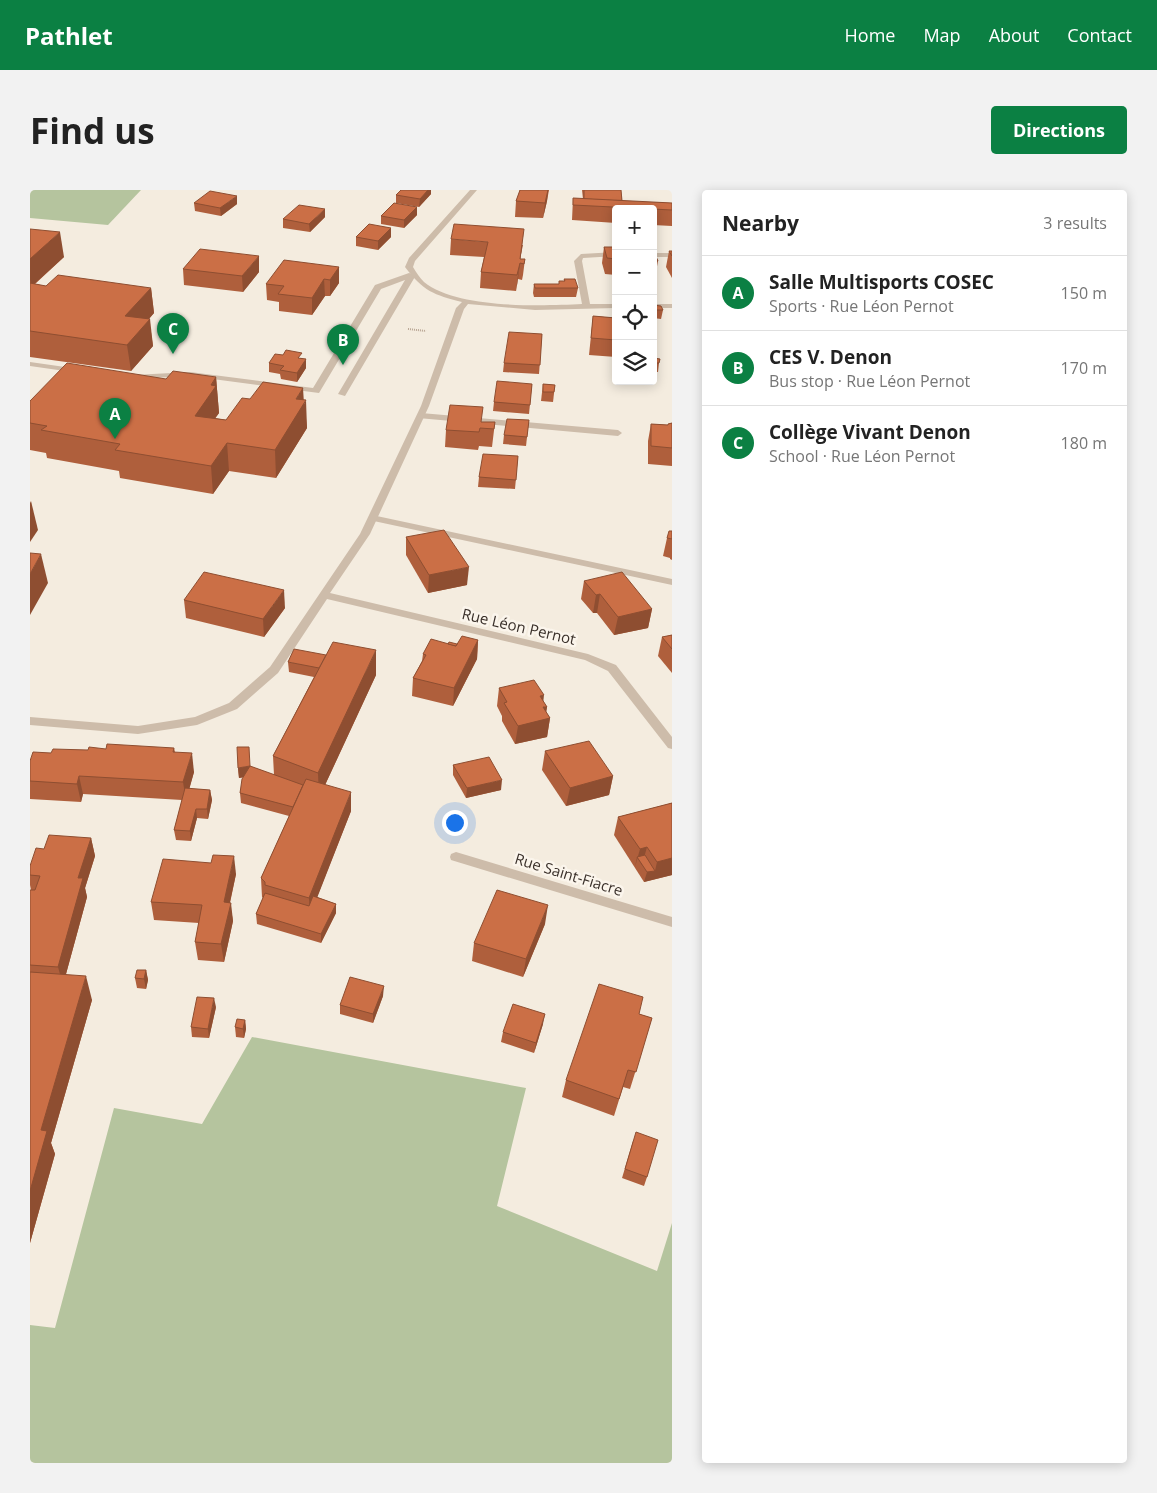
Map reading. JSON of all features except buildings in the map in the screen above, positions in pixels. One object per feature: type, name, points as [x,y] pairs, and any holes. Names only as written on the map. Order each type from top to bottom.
[{"type":"street","points":[[474,190],[412,260],[409,267],[412,275],[419,283],[452,298],[494,306],[612,306]]},
{"type":"street","points":[[586,306],[578,262],[582,256],[612,254]]},
{"type":"street","points":[[657,255],[672,255]]},
{"type":"street","points":[[121,376],[190,374],[316,391],[378,287],[412,275]]},
{"type":"street","points":[[342,394],[412,275]]},
{"type":"street","points":[[30,722],[138,730],[197,721],[233,706],[274,670],[364,534],[421,416],[460,308],[466,302]]},
{"type":"street","points":[[657,306],[672,306]]},
{"type":"street","points":[[30,364],[85,371]]},
{"type":"street","points":[[421,416],[618,433]]},
{"type":"street","points":[[372,518],[672,582]]},
{"type":"street","name":"Rue Léon Pernot","points":[[324,595],[588,658],[612,668],[672,745]]},
{"type":"street","name":"Rue Saint-Fiacre","points":[[456,857],[672,922]]},
{"type":"green space","points":[[30,190],[141,190],[108,225],[30,218]]},
{"type":"green space","points":[[252,1037],[526,1088],[497,1206],[657,1271],[672,1223],[672,1463],[30,1463],[30,1325],[55,1328],[114,1108],[202,1124]]},
{"type":"place","name":"Collège Vivant Denon","points":[[173,354]]},
{"type":"place","name":"CES V. Denon","points":[[343,365]]},
{"type":"place","name":"Salle Multisports COSEC","points":[[115,439]]}]
